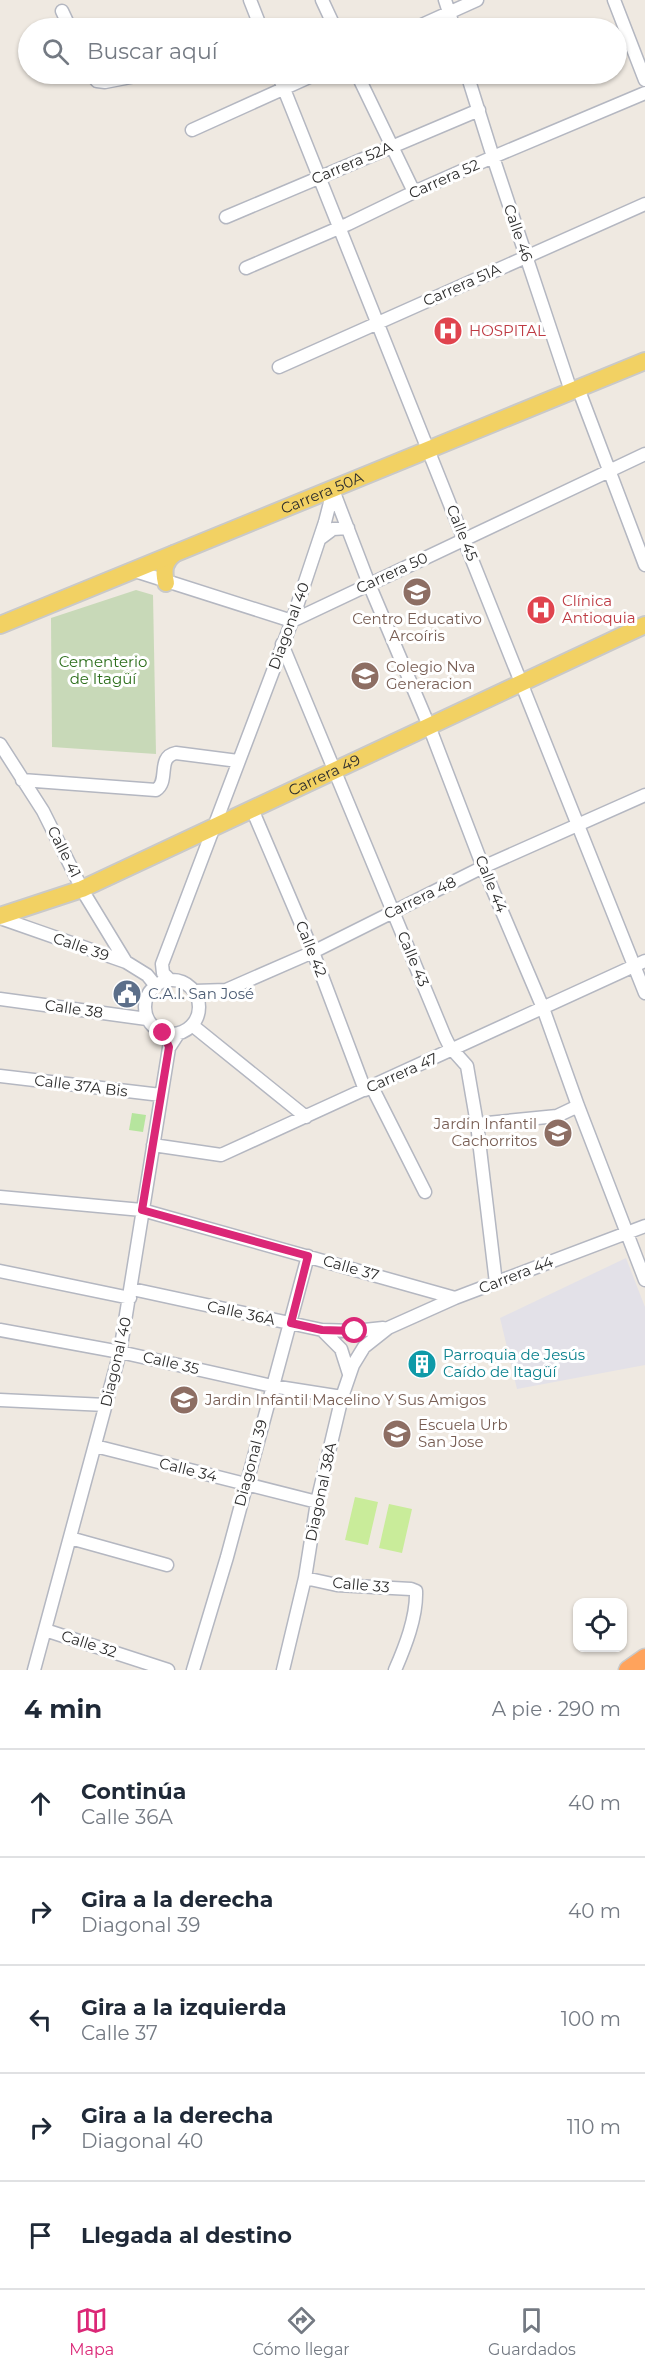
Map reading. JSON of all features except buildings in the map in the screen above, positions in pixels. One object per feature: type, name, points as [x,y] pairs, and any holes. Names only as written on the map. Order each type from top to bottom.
[{"type":"highway","points":[[628,1670],[645,1658]]},
{"type":"main road","name":"Carrera 50A","points":[[0,625],[645,361]]},
{"type":"main road","points":[[166,583],[164,566],[174,554]]},
{"type":"main road","name":"Carrera 49","points":[[0,917],[82,889],[645,625]]},
{"type":"street","points":[[250,0],[257,18]]},
{"type":"street","points":[[322,0],[330,18]]},
{"type":"street","points":[[445,0],[451,18]]},
{"type":"street","points":[[438,18],[477,0]]},
{"type":"street","points":[[614,0],[621,18]]},
{"type":"street","points":[[62,11],[65,18]]},
{"type":"street","points":[[627,34],[645,80]]},
{"type":"street","name":"Calle 45","points":[[282,84],[465,539],[577,827],[640,964],[645,993]]},
{"type":"street","points":[[192,130],[293,84]]},
{"type":"street","points":[[362,84],[414,192]]},
{"type":"street","name":"Calle 46","points":[[470,84],[526,257],[575,390],[610,470],[645,565]]},
{"type":"street","name":"Carrera 52","points":[[246,268],[493,157],[645,93]]},
{"type":"street","name":"Carrera 52A","points":[[226,217],[479,110]]},
{"type":"street","name":"Carrera 51A","points":[[279,367],[645,204]]},
{"type":"street","name":"Carrera 50","points":[[292,621],[645,454]]},
{"type":"street","name":"Calle 44","points":[[333,490],[369,584],[429,726],[483,867],[543,1008],[645,1280]]},
{"type":"street","name":"Diagonal 40","points":[[170,980],[163,973],[162,964],[292,621],[321,538],[333,490]]},
{"type":"street","points":[[321,538],[333,529],[348,528]]},
{"type":"street","points":[[132,570],[166,583],[292,621]]},
{"type":"street","name":"Calle 43","points":[[282,644],[445,1037],[467,1066],[477,1124],[496,1283]]},
{"type":"street","name":"Calle 41","points":[[0,744],[43,811],[82,889],[126,962]]},
{"type":"street","points":[[22,780],[156,790],[162,784],[165,758],[169,754],[238,761]]},
{"type":"street","name":"Carrera 48","points":[[194,991],[226,990],[314,952],[483,867],[645,795]]},
{"type":"street","name":"Calle 42","points":[[252,809],[314,952],[368,1088],[425,1192]]},
{"type":"street","name":"Calle 39","points":[[0,917],[126,962],[147,975],[156,986]]},
{"type":"street","name":"Carrera 47","points":[[153,1145],[222,1155],[640,964]]},
{"type":"street","points":[[170,980],[187,985],[194,991],[199,1008],[192,1025],[178,1034],[163,1033],[147,1019],[145,1002],[148,994],[156,986],[170,980]]},
{"type":"street","name":"Calle 38","points":[[0,999],[147,1019]]},
{"type":"street","points":[[192,1025],[306,1117]]},
{"type":"street","points":[[163,1033],[169,1047]]},
{"type":"street","name":"Diagonal 40","points":[[34,1670],[120,1352],[169,1047],[178,1034]]},
{"type":"street","name":"Calle 37A Bis","points":[[0,1076],[161,1095]]},
{"type":"street","points":[[477,1124],[557,1116],[578,1106]]},
{"type":"street","name":"Calle 37","points":[[0,1197],[142,1210],[455,1298]]},
{"type":"street","name":"Carrera 44","points":[[388,1328],[455,1298],[645,1226]]},
{"type":"street","name":"Diagonal 39","points":[[193,1670],[227,1557],[308,1256]]},
{"type":"street","name":"Calle 36A","points":[[0,1271],[131,1293],[322,1330],[355,1331],[388,1328]]},
{"type":"street","name":"Diagonal 38A","points":[[283,1670],[305,1578],[317,1502],[349,1374],[364,1347],[388,1328]]},
{"type":"street","name":"Calle 35","points":[[0,1330],[120,1352],[272,1386],[342,1398]]},
{"type":"street","points":[[322,1330],[341,1348],[349,1374]]},
{"type":"street","points":[[0,1400],[106,1405]]},
{"type":"street","name":"Calle 34","points":[[95,1446],[317,1502]]},
{"type":"street","points":[[70,1538],[167,1566]]},
{"type":"street","name":"Calle 33","points":[[305,1578],[337,1585],[411,1589],[416,1592],[415,1608],[395,1670]]},
{"type":"street","name":"Calle 32","points":[[45,1630],[168,1670]]},
{"type":"shaded area","points":[[626,1258],[645,1307],[645,1365],[517,1389],[500,1318]]},
{"type":"green space","name":"Cementerio de Itagüí","points":[[136,590],[153,595],[156,754],[52,747],[51,618]]},
{"type":"green space","points":[[132,1113],[146,1115],[143,1132],[129,1130]]},
{"type":"green space","points":[[355,1497],[378,1502],[368,1545],[345,1540]]},
{"type":"green space","points":[[389,1504],[412,1509],[402,1553],[379,1548]]},
{"type":"place","name":"HOSPITAL","points":[[448,331]]},
{"type":"place","name":"Centro Educativo Arcoíris","points":[[417,592]]},
{"type":"place","name":"Clínica Antioquia","points":[[541,610]]},
{"type":"place","name":"Colegio Nva Generacion","points":[[365,676]]},
{"type":"place","name":"C.A.I. San José","points":[[127,994]]},
{"type":"place","name":"Jardin Infantil Cachorritos","points":[[558,1133]]},
{"type":"place","name":"Parroquia de Jesús Caído de Itagüí","points":[[422,1364]]},
{"type":"place","name":"Jardin Infantil Macelino Y Sus Amigos","points":[[184,1400]]},
{"type":"place","name":"Escuela Urb San Jose","points":[[397,1434]]},
{"type":"route","points":[[163,1033],[169,1047],[142,1210],[308,1256],[291,1323],[322,1330],[355,1331]]}]
